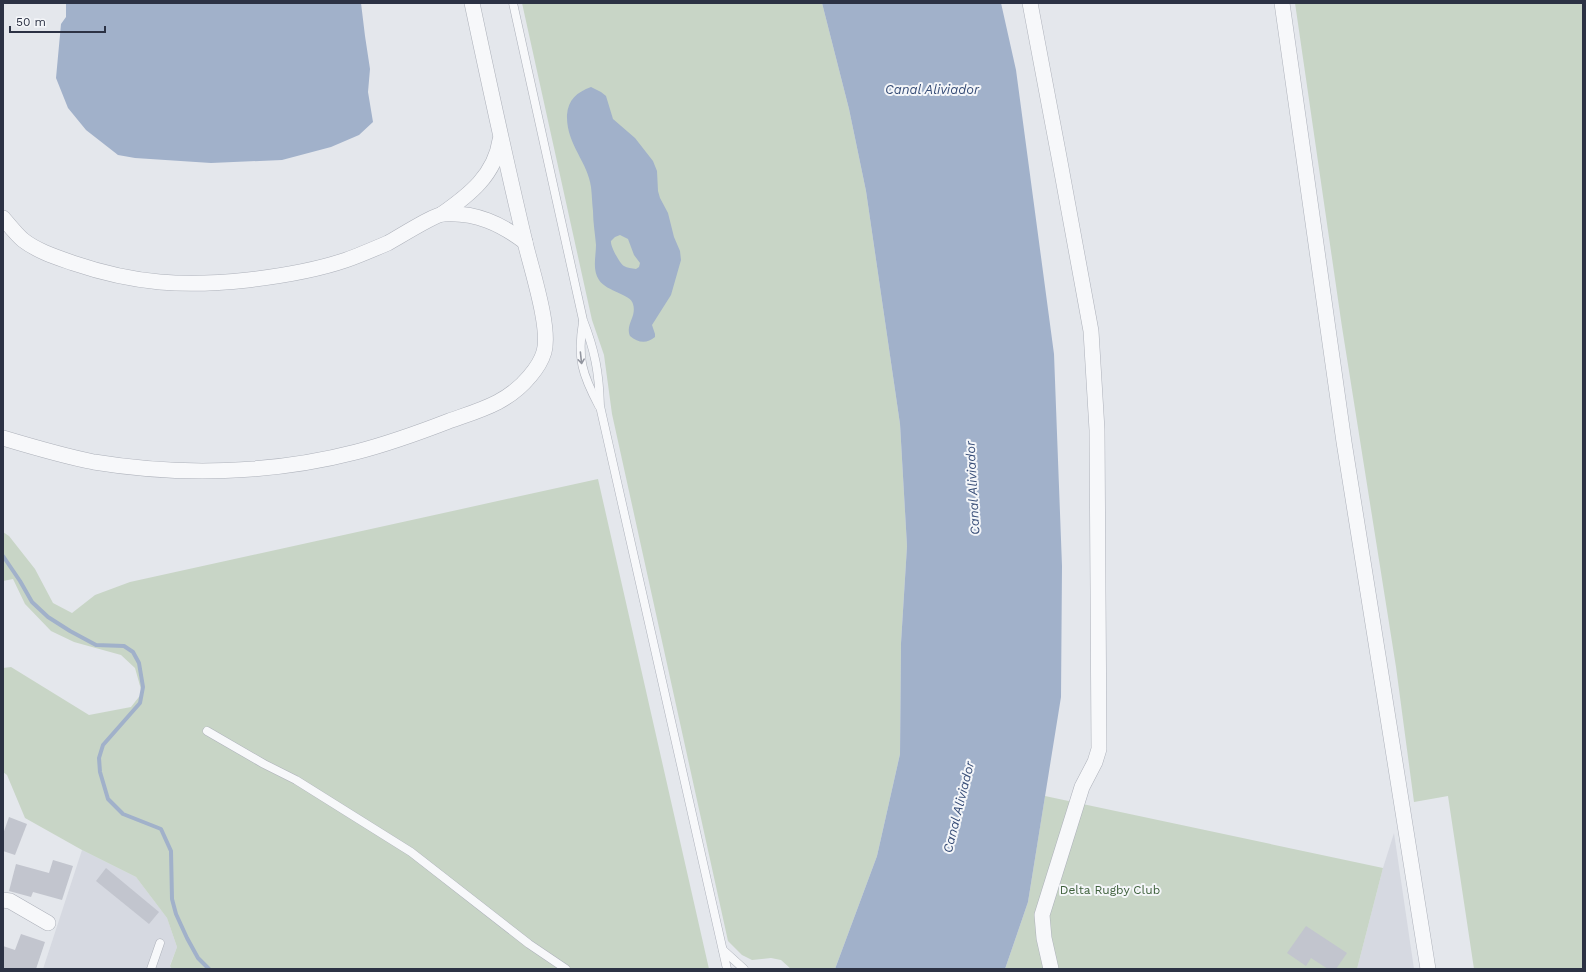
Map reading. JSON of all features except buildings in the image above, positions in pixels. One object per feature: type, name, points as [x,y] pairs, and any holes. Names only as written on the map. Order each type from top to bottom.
[{"type":"street","points":[[3,438],[93,462],[180,470],[239,470],[314,461],[355,453],[497,404],[514,393],[528,379],[539,364],[545,350],[546,334],[472,3]]},
{"type":"street","points":[[1030,3],[1090,331],[1097,430],[1099,749],[1095,762],[1082,787],[1042,915],[1044,938],[1051,969]]},
{"type":"street","points":[[1282,3],[1344,442],[1428,969]]},
{"type":"street","points":[[3,234],[24,241],[39,250],[60,259],[99,272],[163,283],[188,284],[227,282],[270,278],[312,270],[347,260],[387,243],[442,214],[467,197],[489,172],[499,151],[501,135]]},
{"type":"street","points":[[442,214],[464,214],[483,218],[508,229],[525,242]]},
{"type":"street","points":[[3,218],[24,241]]},
{"type":"street","points":[[3,900],[10,901],[48,923]]},
{"type":"lane","points":[[514,3],[583,320],[593,346],[597,363],[600,406],[723,950],[726,969]]},
{"type":"lane","points":[[583,320],[580,339],[581,364],[587,383],[600,406]]},
{"type":"lane","points":[[207,731],[264,764],[296,780],[411,852],[528,944],[566,969]]},
{"type":"lane","points":[[151,969],[160,943]]},
{"type":"lane","points":[[723,950],[744,969]]},
{"type":"shaded area","points":[[1394,833],[1414,969],[1357,969],[1383,868]]},
{"type":"shaded area","points":[[82,850],[136,877],[167,918],[177,947],[170,965],[172,969],[43,969]]},
{"type":"green space","points":[[522,3],[822,3],[849,109],[866,191],[900,424],[907,546],[901,643],[900,754],[877,856],[835,969],[791,969],[781,960],[771,958],[752,960],[742,955],[728,941],[612,414],[604,355],[592,320]]},
{"type":"green space","points":[[1295,3],[1583,3],[1583,969],[1474,969],[1448,796],[1414,802],[1396,667],[1342,327]]},
{"type":"green space","points":[[598,479],[709,969],[172,969],[170,966],[177,947],[167,918],[136,877],[82,850],[25,818],[7,775],[3,772],[3,668],[11,667],[89,715],[131,707],[142,693],[135,668],[121,655],[74,642],[51,631],[25,604],[13,579],[3,581],[3,532],[9,536],[35,569],[53,603],[72,613],[95,595],[130,582]]},
{"type":"green space","name":"Delta Rugby Club","points":[[1045,796],[1383,868],[1357,969],[1005,969],[1028,902]]},
{"type":"water","points":[[66,3],[361,3],[370,69],[368,92],[373,122],[359,135],[331,147],[282,160],[211,163],[135,158],[118,155],[86,130],[68,108],[56,78],[61,24],[66,17]]},
{"type":"water","name":"Canal Aliviador","points":[[822,3],[1001,3],[1016,70],[1054,354],[1062,566],[1061,697],[1028,902],[1005,969],[835,969],[877,856],[900,754],[901,643],[907,546],[900,424],[866,191],[849,109]]},
{"type":"water","points":[[591,87],[606,96],[613,119],[635,138],[653,161],[657,171],[658,191],[660,198],[668,213],[674,237],[680,251],[681,260],[671,295],[652,325],[655,337],[646,342],[636,340],[630,336],[629,328],[634,313],[633,304],[631,301],[603,284],[599,280],[596,272],[596,245],[591,187],[586,169],[570,135],[567,115],[571,101],[574,97]],"holes":[[[620,235],[628,239],[634,255],[640,263],[639,267],[636,269],[622,265],[612,247],[611,241],[615,237]]]},
{"type":"waterway","points":[[3,556],[32,602],[48,617],[96,645],[124,646],[133,652],[139,663],[143,687],[140,703],[103,745],[99,758],[100,772],[108,799],[123,814],[161,829],[171,851],[172,899],[176,914],[198,958],[209,969]]}]
